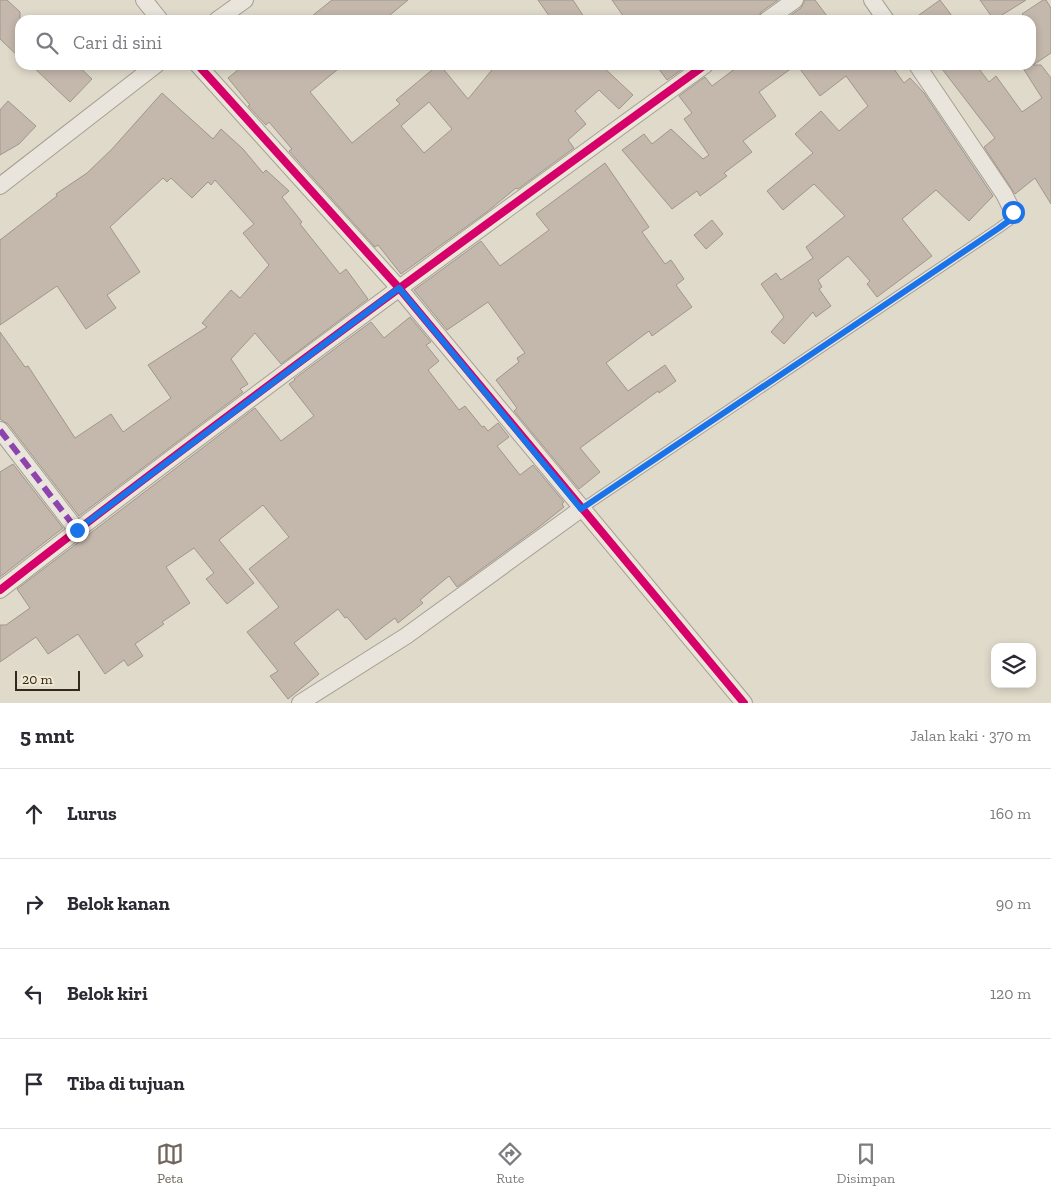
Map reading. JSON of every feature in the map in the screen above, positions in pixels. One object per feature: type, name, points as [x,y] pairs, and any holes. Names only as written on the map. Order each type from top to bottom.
[{"type":"street","points":[[144,0],[156,15]]},
{"type":"street","points":[[224,15],[245,0]]},
{"type":"street","points":[[774,15],[795,0]]},
{"type":"street","points":[[872,0],[882,15]]},
{"type":"street","points":[[0,186],[150,70]]},
{"type":"street","points":[[203,70],[399,288],[744,703]]},
{"type":"street","points":[[0,590],[399,288],[698,70]]},
{"type":"street","points":[[920,70],[1004,194],[1013,212]]},
{"type":"street","points":[[0,430],[77,530]]},
{"type":"street","points":[[300,703],[406,636],[581,509]]},
{"type":"lane","points":[[581,509],[999,228],[1010,220],[1013,212]]},
{"type":"building","points":[[0,0],[7,0],[20,12],[20,15],[15,15],[15,53],[0,39]]},
{"type":"building","points":[[332,0],[408,0],[390,15],[313,15]]},
{"type":"building","points":[[538,0],[573,0],[583,15],[548,15]]},
{"type":"building","points":[[612,0],[778,0],[760,15],[622,15]]},
{"type":"building","points":[[805,0],[815,0],[826,15],[791,15],[801,8]]},
{"type":"building","points":[[940,0],[951,15],[919,15]]},
{"type":"building","points":[[980,0],[1026,0],[1002,15],[990,15]]},
{"type":"building","points":[[1043,0],[1046,0],[1051,8],[1051,53],[1036,63],[1036,15],[1022,14]]},
{"type":"building","points":[[1036,65],[1041,65],[1051,78],[1051,204],[1035,178],[1015,194],[984,147],[995,138],[943,70],[980,70],[989,82],[996,76],[1022,112],[1042,98],[1024,70],[1036,70]]},
{"type":"building","points":[[36,70],[82,70],[92,79],[70,102]]},
{"type":"building","points":[[238,70],[337,70],[310,92],[352,143],[400,104],[396,100],[432,70],[444,70],[468,99],[492,70],[606,70],[633,95],[619,109],[599,90],[575,111],[586,124],[568,140],[574,148],[518,189],[516,188],[488,211],[401,274],[378,245],[375,247],[289,151],[292,149],[269,122],[266,125],[248,106],[250,105],[228,78]],"holes":[[[429,102],[452,129],[424,153],[401,126]]]},
{"type":"building","points":[[660,70],[681,70],[667,80]]},
{"type":"building","points":[[733,70],[789,70],[759,92],[776,116],[743,141],[752,152],[724,173],[727,176],[700,196],[697,191],[672,209],[622,150],[644,134],[652,144],[671,129],[703,159],[709,155],[684,119],[692,113],[679,96],[705,77],[712,86]]},
{"type":"building","points":[[801,70],[895,70],[904,83],[910,78],[924,93],[993,196],[969,221],[936,190],[902,219],[932,256],[877,297],[867,284],[870,281],[848,256],[818,280],[822,287],[819,289],[831,306],[816,317],[813,312],[784,344],[771,332],[784,317],[761,284],[776,273],[781,280],[813,258],[806,247],[845,216],[814,184],[783,210],[767,191],[813,153],[795,134],[821,111],[839,131],[868,106],[846,76],[820,96]]},
{"type":"building","points":[[162,93],[213,139],[221,129],[243,149],[263,173],[266,170],[289,191],[282,197],[302,222],[300,224],[340,274],[346,269],[368,299],[281,364],[255,333],[231,359],[248,384],[240,389],[243,392],[79,516],[8,424],[0,419],[0,332],[25,367],[28,366],[75,438],[111,414],[123,432],[171,398],[148,365],[207,327],[202,323],[231,290],[240,298],[269,265],[243,233],[254,224],[215,180],[211,185],[208,182],[192,198],[171,178],[167,182],[163,178],[110,227],[140,272],[107,295],[116,308],[86,329],[57,286],[0,325],[0,240],[57,196],[56,194],[87,173],[112,149]]},
{"type":"building","points":[[8,101],[36,126],[19,144],[0,155],[0,110]]},
{"type":"building","points":[[605,163],[649,227],[642,232],[665,264],[671,260],[684,279],[676,285],[692,307],[652,336],[649,331],[606,363],[628,391],[665,365],[676,381],[659,393],[658,391],[580,448],[600,472],[579,489],[514,411],[517,408],[496,380],[519,362],[517,358],[525,353],[488,302],[447,330],[414,290],[481,241],[500,266],[549,230],[536,214]]},
{"type":"building","points":[[712,220],[723,234],[706,249],[694,235]]},
{"type":"building","points":[[410,317],[431,342],[426,345],[439,361],[428,370],[459,410],[465,406],[482,427],[484,426],[488,431],[498,423],[509,437],[497,446],[520,475],[533,465],[564,502],[562,504],[564,507],[457,587],[449,576],[420,600],[423,603],[398,623],[395,618],[366,640],[338,609],[294,643],[319,674],[288,699],[270,676],[278,671],[247,632],[279,607],[249,569],[289,537],[263,505],[219,540],[254,583],[227,604],[206,579],[214,573],[194,548],[166,567],[190,603],[162,622],[164,624],[135,644],[143,656],[128,666],[124,660],[105,674],[78,634],[48,654],[36,637],[0,662],[0,625],[6,625],[30,608],[17,589],[255,408],[281,441],[314,416],[289,384],[294,379],[371,322],[384,338]]},
{"type":"building","points":[[13,464],[63,528],[0,577],[0,472]]},
{"type":"marked path","points":[[0,430],[77,530]]},
{"type":"cycle path","points":[[203,70],[399,288],[744,703]]},
{"type":"cycle path","points":[[0,590],[262,390],[698,70]]},
{"type":"route","points":[[77,530],[399,288],[581,509],[999,228],[1010,220],[1013,212]]}]
